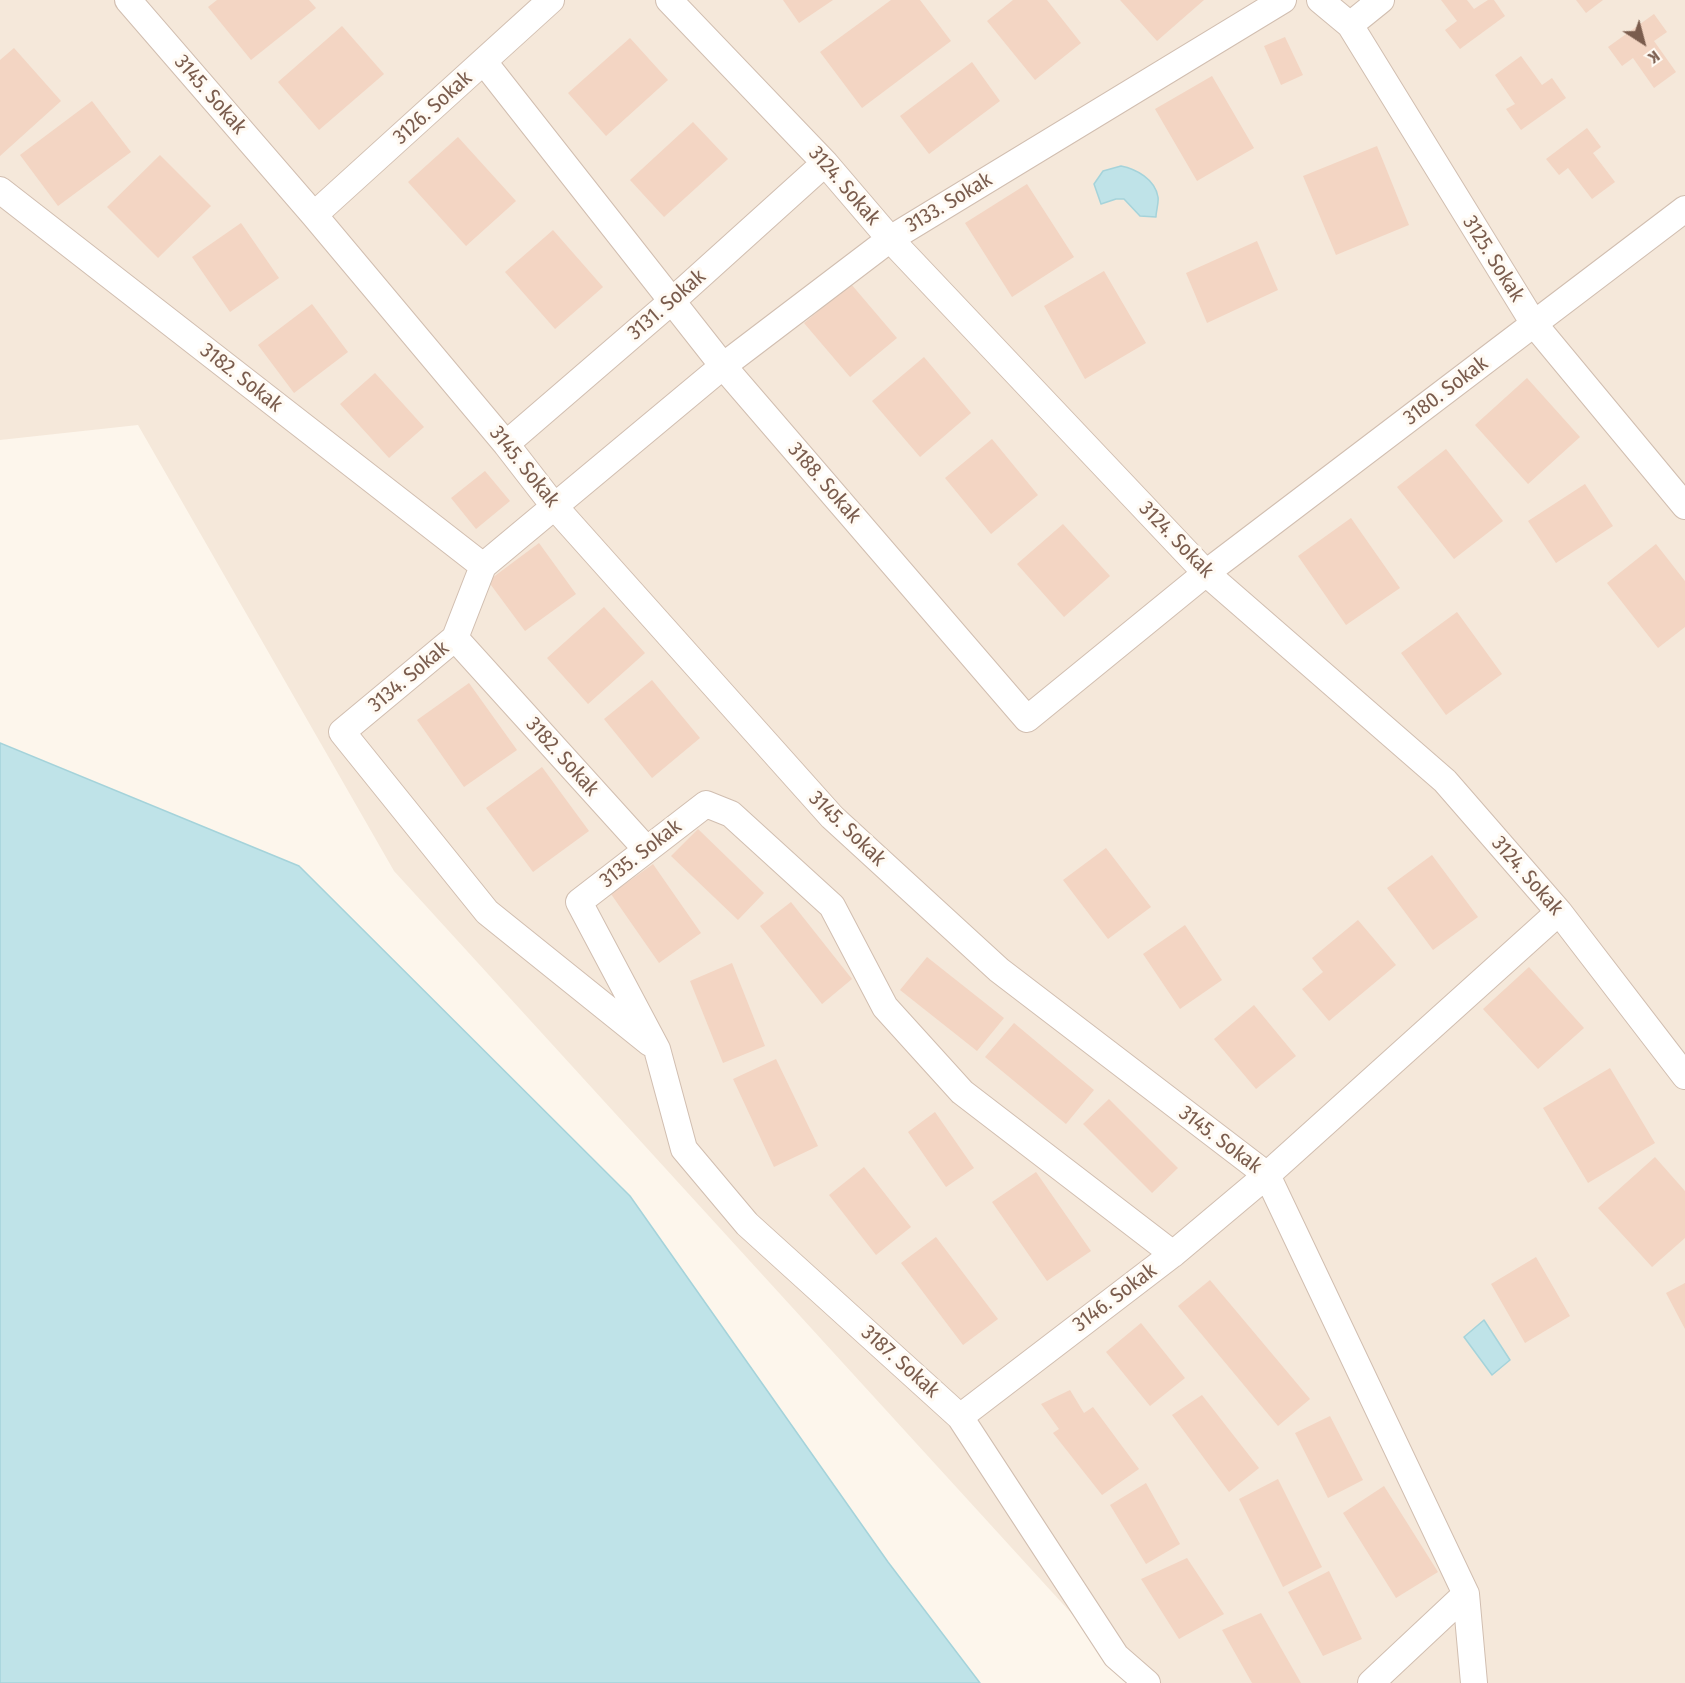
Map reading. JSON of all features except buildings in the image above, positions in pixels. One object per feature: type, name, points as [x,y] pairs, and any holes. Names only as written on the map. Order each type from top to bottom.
[{"type":"street","name":"3145. Sokak","points":[[128,0],[314,215],[506,444],[555,506],[832,817],[999,970],[1267,1175],[1466,1594],[1474,1683]]},
{"type":"street","name":"3126. Sokak","points":[[314,215],[551,0]]},
{"type":"street","name":"3124. Sokak","points":[[669,0],[825,163],[890,239],[1206,573],[1445,781],[1559,912],[1685,1076]]},
{"type":"street","name":"3133. Sokak","points":[[555,506],[723,366],[890,239],[1282,0]]},
{"type":"street","name":"3125. Sokak","points":[[1320,0],[1350,25],[1534,324],[1685,506]]},
{"type":"street","points":[[1350,25],[1381,0]]},
{"type":"street","name":"3188. Sokak","points":[[484,62],[723,366],[1027,719],[1206,573]]},
{"type":"street","name":"3131. Sokak","points":[[506,444],[672,301],[825,163]]},
{"type":"street","name":"3182. Sokak","points":[[0,190],[483,566]]},
{"type":"street","name":"3180. Sokak","points":[[1206,573],[1685,209]]},
{"type":"street","name":"3134. Sokak","points":[[555,506],[483,566],[455,638],[342,732],[487,912],[657,1049]]},
{"type":"street","name":"3182. Sokak","points":[[455,638],[646,849]]},
{"type":"street","name":"3135. Sokak","points":[[657,1049],[579,902],[706,804],[730,814],[832,906],[885,1007],[962,1092],[1173,1254]]},
{"type":"street","name":"3146. Sokak","points":[[960,1417],[1173,1254],[1267,1175],[1559,912]]},
{"type":"street","name":"3187. Sokak","points":[[657,1049],[684,1149],[747,1224],[960,1417],[1116,1656],[1147,1683]]},
{"type":"street","points":[[1371,1683],[1466,1594]]},
{"type":"street","points":[[1458,1683],[1466,1594]]},
{"type":"shaded area","points":[[0,0],[1685,0],[1685,1683],[1135,1683],[394,871],[138,425],[0,440]]},
{"type":"water","points":[[1121,166],[1139,172],[1153,185],[1158,197],[1156,217],[1140,216],[1124,199],[1101,204],[1094,184],[1103,171]]},
{"type":"water","points":[[0,743],[299,866],[630,1196],[888,1562],[980,1683],[0,1683]]},
{"type":"water","points":[[1484,1320],[1510,1360],[1492,1375],[1464,1337]]}]
